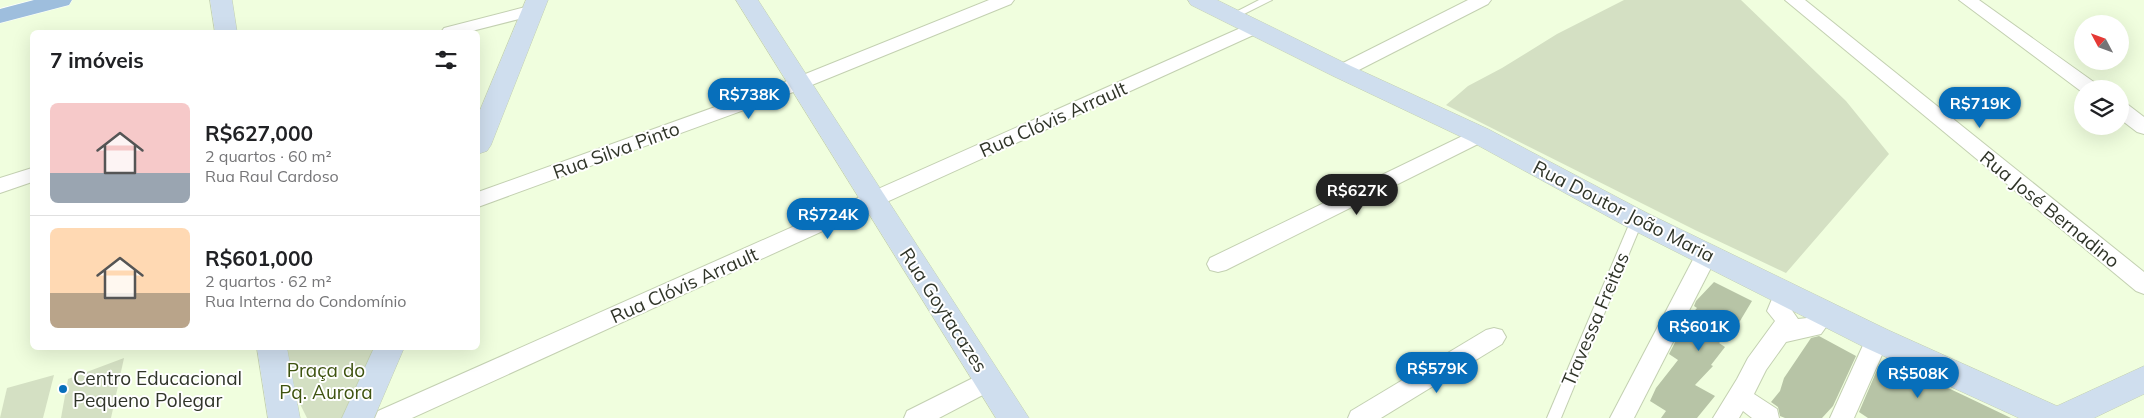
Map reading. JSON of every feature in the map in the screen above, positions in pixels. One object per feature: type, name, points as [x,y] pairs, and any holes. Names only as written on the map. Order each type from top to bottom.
[{"type":"main road","points":[[0,16],[61,0]]},
{"type":"street","points":[[221,0],[226,30]]},
{"type":"street","points":[[457,30],[556,0]]},
{"type":"street","name":"Rua Goytacazes","points":[[748,0],[873,200],[1013,418]]},
{"type":"street","name":"Rua Silva Pinto","points":[[480,199],[800,83],[1005,0]]},
{"type":"street","points":[[1342,71],[1482,0]]},
{"type":"street","name":"Rua José Bernadino","points":[[1794,0],[2144,285]]},
{"type":"street","points":[[1968,0],[2079,80]]},
{"type":"street","points":[[480,140],[535,5]]},
{"type":"street","name":"Rua Doutor João Maria","points":[[1221,10],[1342,71],[1480,135],[1637,220],[1877,340],[2051,418]]},
{"type":"street","name":"Rua Clóvis Arrault","points":[[387,418],[873,200],[1221,10]]},
{"type":"street","points":[[2129,116],[2144,127]]},
{"type":"street","points":[[1218,264],[1480,135]]},
{"type":"street","points":[[0,186],[30,176]]},
{"type":"street","points":[[1622,418],[1707,254]]},
{"type":"street","points":[[1732,408],[1756,365],[1786,324],[1787,319],[1779,311],[1785,293]]},
{"type":"street","points":[[1779,334],[1789,332],[1795,328],[1813,327],[1824,313]]},
{"type":"street","points":[[1360,418],[1494,337]]},
{"type":"street","points":[[1842,418],[1877,340]]},
{"type":"street","points":[[272,350],[284,418]]},
{"type":"street","points":[[358,418],[388,350]]},
{"type":"street","points":[[2063,418],[2144,379]]},
{"type":"street","points":[[916,418],[989,380]]},
{"type":"street","points":[[1732,408],[1750,403],[1768,416],[1766,418]]},
{"type":"lane","points":[[1221,10],[1267,0]]},
{"type":"lane","name":"Travessa Freitas","points":[[1554,418],[1637,220]]},
{"type":"green space","points":[[1624,0],[1741,0],[1846,101],[1889,154],[1786,273],[1695,230],[1446,105],[1468,86],[1502,68],[1557,34]]},
{"type":"green space","name":"Praça do Pq. Aurora","points":[[287,350],[374,350],[348,411],[342,418],[307,418],[297,398]]},
{"type":"green space","points":[[124,358],[111,418],[61,418],[68,379]]},
{"type":"green space","points":[[54,375],[43,418],[0,418],[7,388]]},
{"type":"building","points":[[1714,282],[1752,301],[1737,326],[1719,343],[1725,347],[1711,365],[1713,366],[1695,385],[1715,396],[1697,418],[1661,418],[1666,411],[1650,401],[1656,388],[1678,360],[1669,354],[1687,319],[1697,308],[1694,306],[1696,301]]},
{"type":"building","points":[[1819,336],[1856,356],[1833,406],[1822,418],[1785,418],[1780,416],[1778,407],[1771,402],[1780,391],[1784,378],[1811,338]]},
{"type":"building","points":[[1895,363],[2011,418],[1868,418],[1859,412],[1877,370],[1891,373]]},
{"type":"place","name":"Centro Educacional Pequeno Polegar","points":[[63,389]]}]
